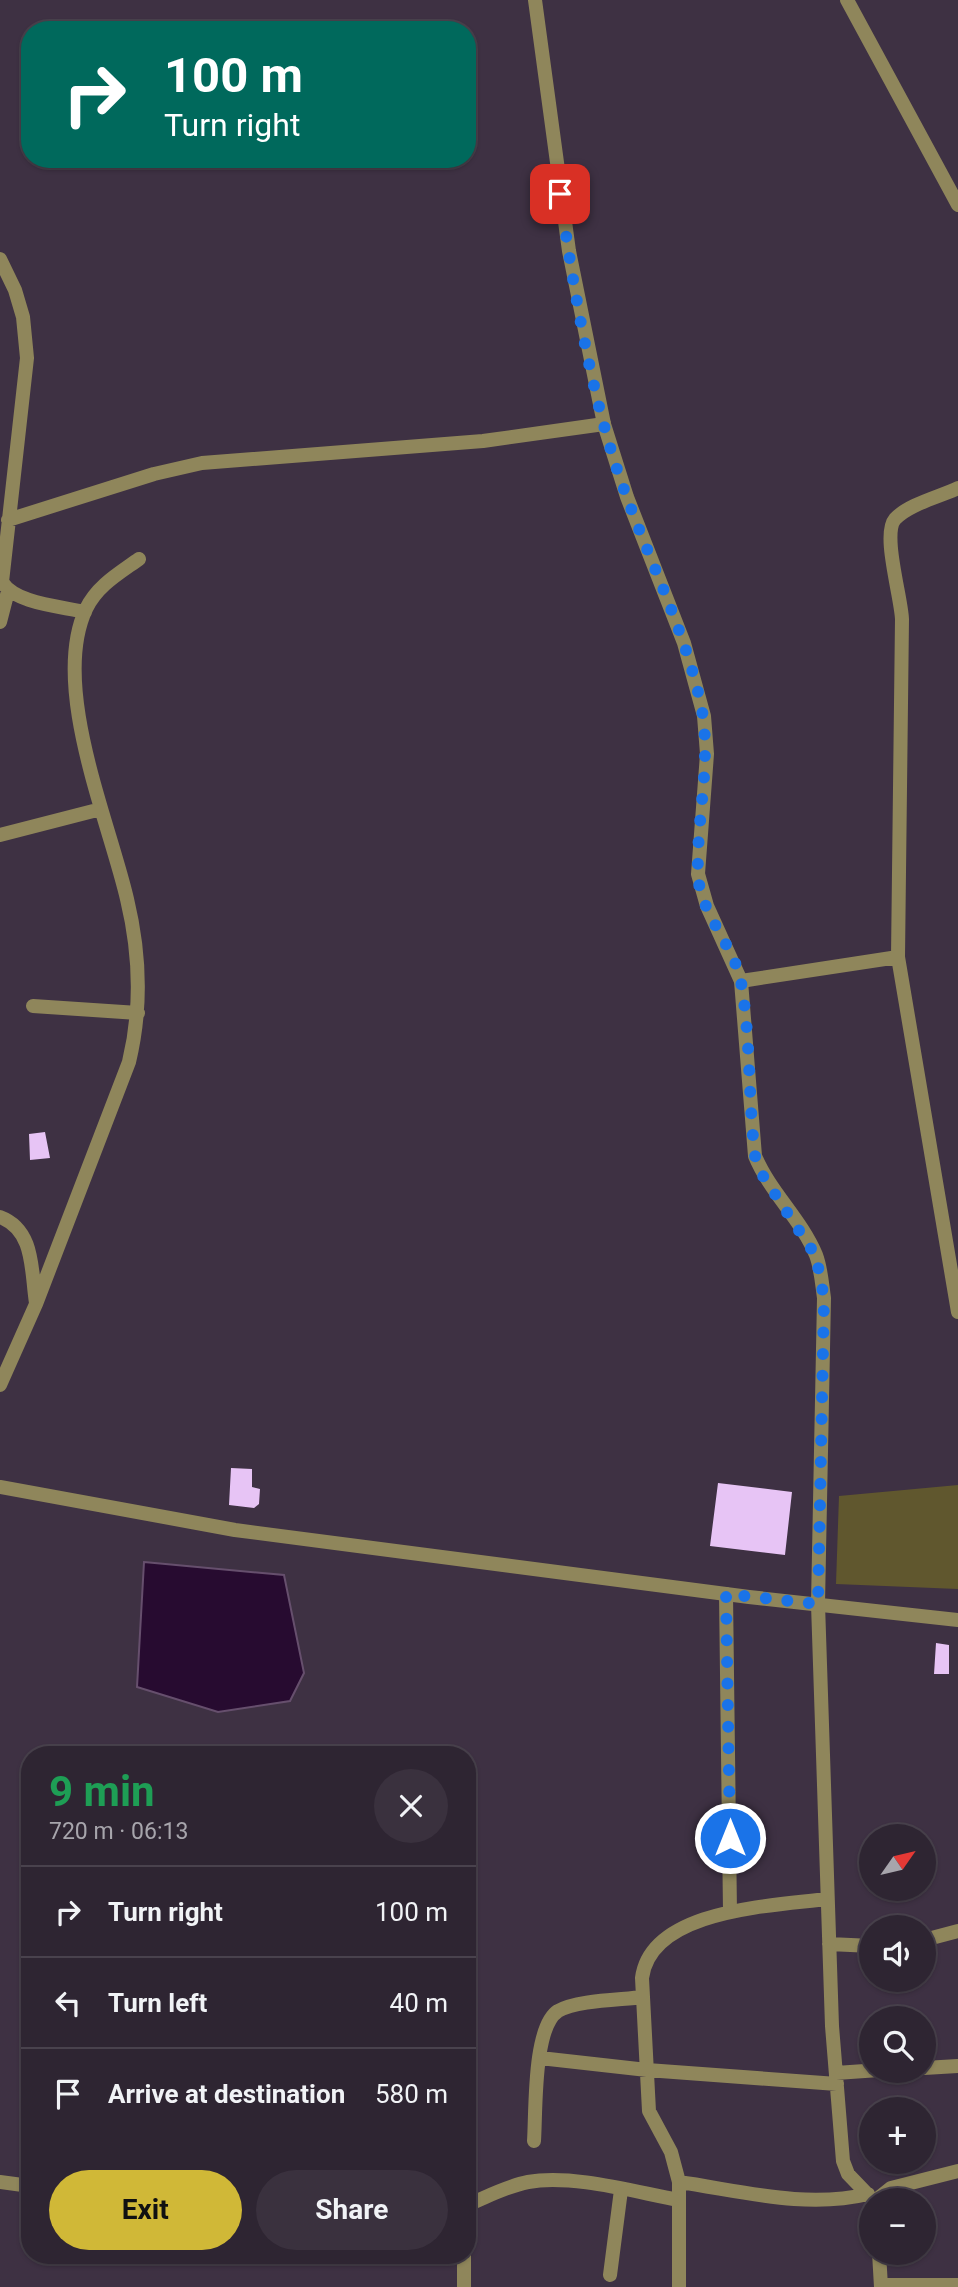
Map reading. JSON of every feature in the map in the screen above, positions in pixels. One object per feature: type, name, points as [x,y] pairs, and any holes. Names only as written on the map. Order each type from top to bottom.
[{"type":"street","points":[[535,0],[569,251],[604,424],[626,497],[684,643],[699,696],[707,745],[698,874],[701,889],[741,981],[755,1156],[763,1176],[808,1240],[816,1256],[822,1285],[818,1604],[827,1899],[843,2161],[853,2180],[861,2188]]},
{"type":"street","points":[[847,0],[958,205]]},
{"type":"street","points":[[0,259],[15,290],[26,338],[27,358],[2,582],[8,592],[85,612]]},
{"type":"street","points":[[8,520],[179,467],[202,463],[483,442],[604,424]]},
{"type":"street","points":[[958,488],[907,511],[894,520],[888,534],[901,598],[902,620],[898,957],[958,1312]]},
{"type":"street","points":[[0,1385],[36,1304],[129,1062],[138,1013],[138,963],[133,930],[80,730],[75,667],[85,612],[104,583],[139,559]]},
{"type":"street","points":[[0,622],[8,592]]},
{"type":"street","points":[[0,835],[101,809]]},
{"type":"street","points":[[741,981],[898,957]]},
{"type":"street","points":[[33,1006],[138,1013]]},
{"type":"street","points":[[0,1217],[18,1226],[27,1240],[36,1304]]},
{"type":"street","points":[[0,1488],[235,1530],[726,1594],[958,1620]]},
{"type":"street","points":[[726,1594],[730,1912]]},
{"type":"street","points":[[679,2287],[679,2182],[671,2152],[649,2111],[643,1997],[644,1963],[660,1942],[704,1920],[730,1912],[827,1899]]},
{"type":"street","points":[[936,1937],[958,1931]]},
{"type":"street","points":[[829,1944],[859,1945]]},
{"type":"street","points":[[534,2141],[544,2031],[556,2012],[570,2006],[643,1997]]},
{"type":"street","points":[[540,2058],[647,2070],[836,2078],[859,2074]]},
{"type":"street","points":[[936,2067],[958,2066]]},
{"type":"street","points":[[891,2188],[958,2171]]},
{"type":"street","points":[[476,2202],[511,2187],[540,2181],[679,2200]]},
{"type":"street","points":[[0,2182],[21,2185]]},
{"type":"street","points":[[679,2182],[812,2202],[859,2199]]},
{"type":"street","points":[[610,2275],[621,2190]]},
{"type":"street","points":[[464,2264],[464,2287]]},
{"type":"street","points":[[879,2265],[881,2286],[958,2285]]},
{"type":"shaded area","points":[[958,1485],[958,1589],[836,1584],[839,1496]]},
{"type":"shaded area","points":[[144,1562],[284,1575],[304,1673],[290,1701],[218,1712],[137,1687]]},
{"type":"building","points":[[45,1132],[50,1158],[30,1160],[29,1134]]},
{"type":"building","points":[[231,1468],[252,1469],[252,1487],[260,1489],[259,1504],[254,1508],[229,1505]]},
{"type":"building","points":[[718,1483],[792,1492],[785,1555],[710,1546]]},
{"type":"building","points":[[936,1643],[949,1645],[949,1674],[934,1674]]},
{"type":"route","points":[[560,194],[575,285],[604,424],[626,497],[684,643],[704,716],[707,754],[698,874],[707,906],[741,981],[755,1156],[763,1176],[808,1240],[816,1256],[824,1298],[818,1604],[726,1594],[730,1838]]}]
